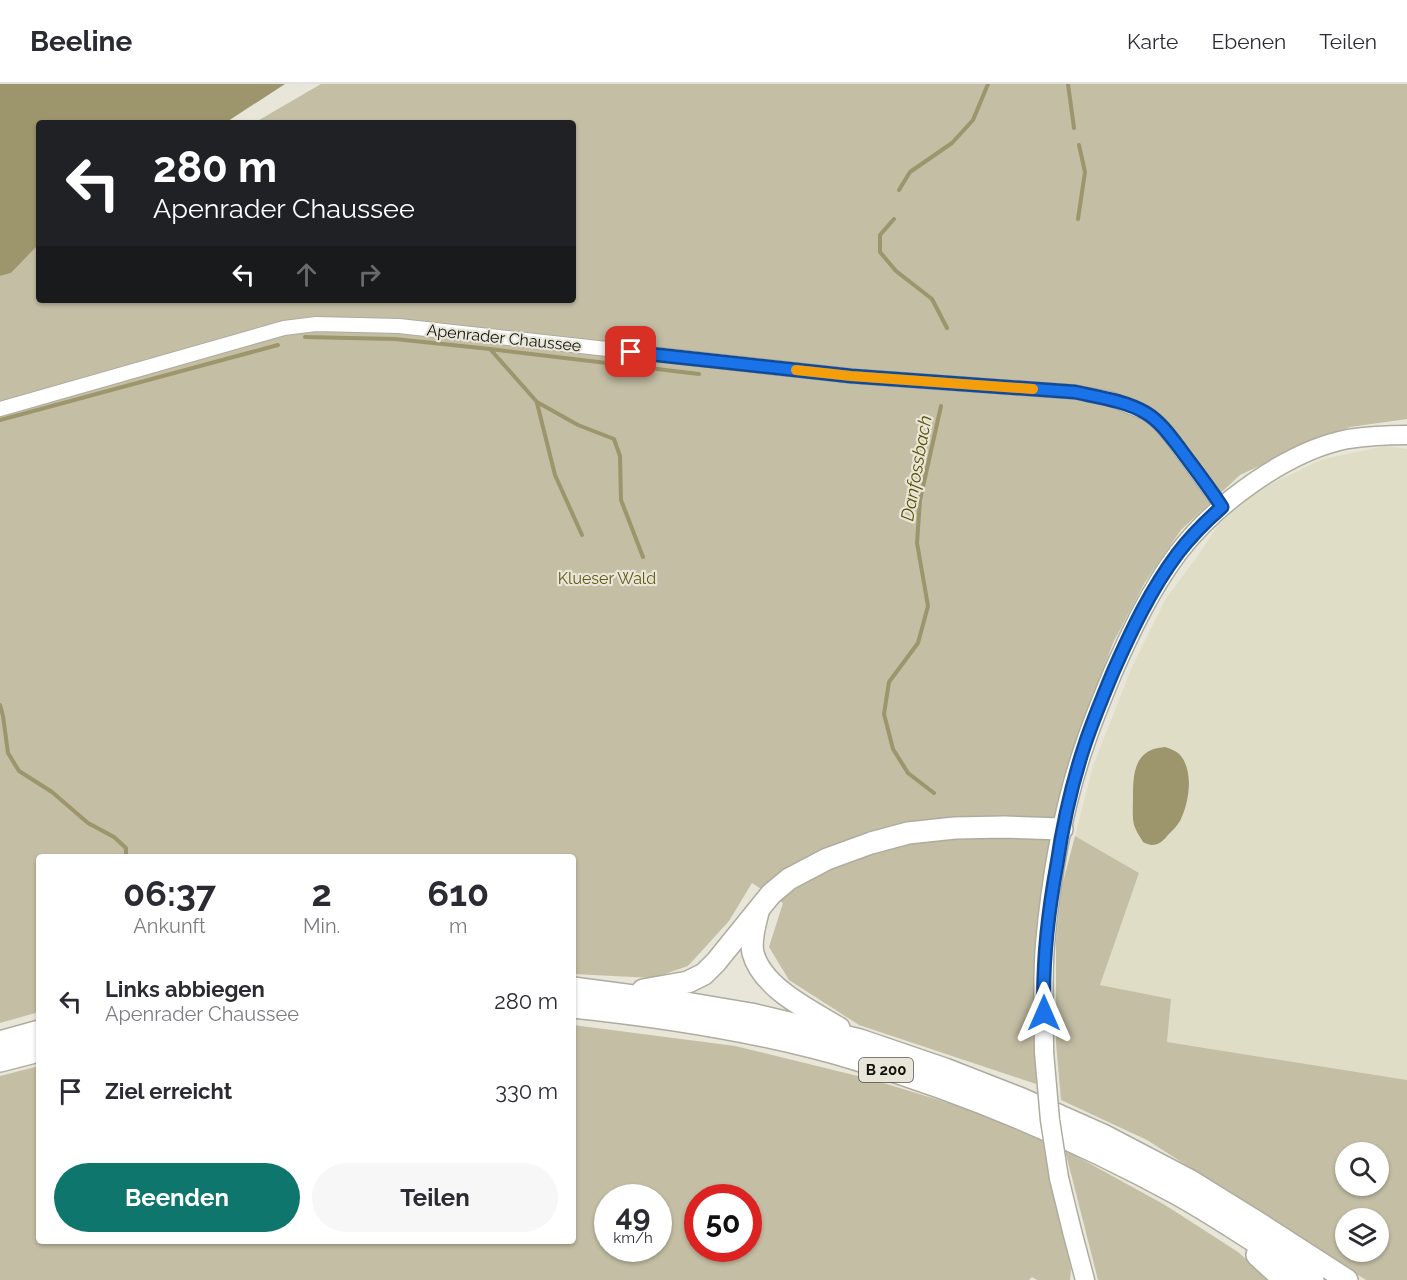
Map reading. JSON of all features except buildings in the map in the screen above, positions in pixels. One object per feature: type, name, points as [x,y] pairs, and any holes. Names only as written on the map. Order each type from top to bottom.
[{"type":"highway","points":[[622,994],[688,982],[704,974],[771,894],[789,879],[827,859],[870,843],[909,833],[956,828],[1062,829]]},
{"type":"highway","points":[[759,907],[753,932],[753,953],[760,969],[772,984],[860,1040]]},
{"type":"highway","name":"B 200","points":[[576,988],[751,1014],[860,1040],[945,1069],[1022,1099],[1103,1135],[1189,1180],[1347,1280]]},
{"type":"highway","name":"B 200","points":[[576,1007],[682,1021],[767,1038],[857,1060],[942,1088],[1093,1150],[1180,1196],[1314,1280]]},
{"type":"highway","points":[[0,1041],[36,1032]]},
{"type":"highway","points":[[0,1061],[36,1052]]},
{"type":"highway","points":[[1252,1240],[1257,1255],[1284,1280]]},
{"type":"main road","points":[[1085,1280],[1059,1178],[1050,1120],[1044,1052],[1043,993],[1045,945],[1062,829],[1073,782],[1085,745],[1125,645],[1150,595],[1178,553],[1200,527],[1251,485],[1312,450],[1347,440],[1407,435]]},
{"type":"street","name":"Apenrader Chaussee","points":[[0,409],[284,328],[316,324],[399,326],[851,376],[1084,393],[1129,406],[1146,413],[1159,423],[1222,507]]},
{"type":"shaded area","points":[[0,84],[285,84],[230,120],[36,120],[36,247],[11,273],[0,276]]},
{"type":"shaded area","points":[[1386,446],[1407,449],[1407,1080],[1167,1042],[1171,999],[1100,985],[1139,873],[1075,836],[1093,766],[1131,669],[1166,598],[1218,525],[1258,490],[1323,459]]},
{"type":"shaded area","points":[[1165,747],[1178,753],[1185,763],[1189,779],[1188,797],[1177,825],[1165,839],[1151,845],[1143,842],[1134,825],[1135,770],[1147,752]]},
{"type":"green space","name":"Klueser Wald","points":[[321,84],[1407,84],[1407,419],[1350,427],[1313,441],[1240,475],[1181,530],[1145,582],[1113,643],[1069,761],[1043,885],[1035,981],[1036,1084],[859,1025],[789,980],[769,947],[783,903],[752,883],[729,921],[688,966],[653,978],[576,974],[576,854],[36,854],[36,1013],[0,1023],[0,276],[11,273],[36,247],[36,303],[576,303],[576,120],[259,120]]},
{"type":"green space","points":[[1075,836],[1139,873],[1100,985],[1171,999],[1167,1042],[1407,1080],[1407,1280],[1366,1280],[1338,1262],[1389,1262],[1389,1208],[1335,1208],[1335,1260],[1147,1140],[1061,1100],[1056,1043],[1056,940],[1062,886]]},
{"type":"green space","points":[[576,1025],[735,1046],[874,1080],[1042,1132],[1071,1269],[1070,1280],[1037,1280],[1032,1277],[1029,1280],[0,1280],[0,1076],[36,1067],[36,1244],[576,1244]]},
{"type":"green space","points":[[1065,1150],[1165,1205],[1238,1252],[1269,1280],[1098,1280]]},
{"type":"waterway","name":"Danfossbach","points":[[899,190],[910,172],[952,143],[973,120],[988,84]]},
{"type":"waterway","points":[[1068,84],[1074,128]]},
{"type":"waterway","points":[[1078,219],[1085,172],[1079,145]]},
{"type":"waterway","name":"Danfossbach","points":[[894,219],[880,235],[880,252],[896,271],[932,299],[947,328]]},
{"type":"waterway","points":[[305,337],[395,339],[699,374]]},
{"type":"waterway","points":[[0,420],[278,345]]},
{"type":"waterway","points":[[490,349],[537,402],[578,425],[614,439],[620,456],[621,500],[643,557]]},
{"type":"waterway","points":[[537,403],[555,475],[582,535]]},
{"type":"waterway","name":"Danfossbach","points":[[934,793],[908,773],[893,749],[884,714],[889,682],[918,643],[928,606],[917,543],[920,500],[941,406]]},
{"type":"waterway","points":[[0,705],[8,753],[19,771],[52,792],[88,823],[114,837],[126,848],[126,854]]},
{"type":"slow traffic","points":[[796,370],[1033,389]]},
{"type":"route","points":[[631,352],[851,376],[1075,392],[1111,399],[1146,413],[1159,423],[1222,507],[1200,527],[1178,553],[1150,595],[1125,645],[1085,745],[1073,782],[1062,829],[1051,899],[1045,945],[1044,1013]]}]
